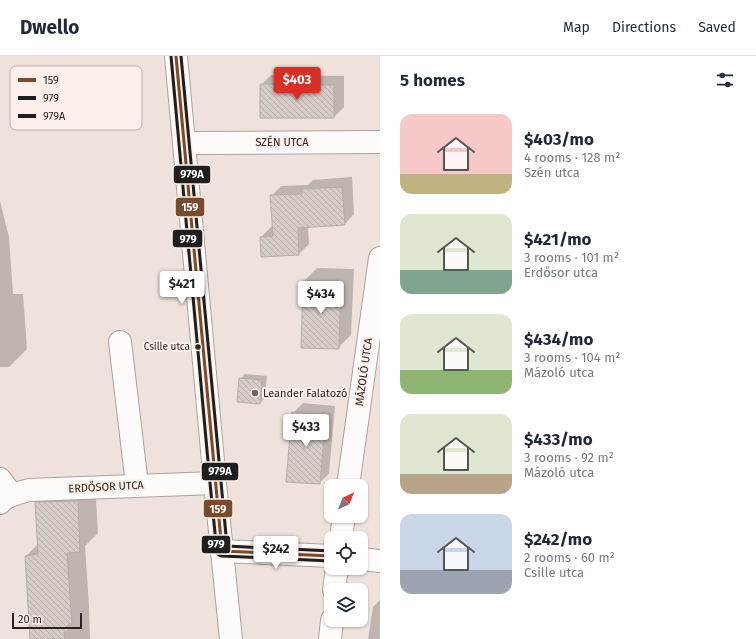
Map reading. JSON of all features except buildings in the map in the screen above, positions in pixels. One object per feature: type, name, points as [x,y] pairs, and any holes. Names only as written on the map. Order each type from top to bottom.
[{"type":"street","points":[[176,56],[215,483],[231,639]]},
{"type":"street","name":"SZÉN UTCA","points":[[184,143],[380,142]]},
{"type":"street","name":"MÁZOLÓ UTCA","points":[[349,479],[380,258]]},
{"type":"street","points":[[120,342],[137,485]]},
{"type":"street","name":"ERDŐSOR UTCA","points":[[4,493],[29,490],[215,483]]},
{"type":"street","points":[[222,550],[324,556]]},
{"type":"street","points":[[368,559],[380,560]]},
{"type":"street","points":[[330,639],[331,627]]},
{"type":"transit line","name":"979","points":[[171,56],[217,553],[222,556],[324,561]]},
{"type":"transit line","name":"159","points":[[176,56],[222,551],[324,556]]},
{"type":"transit line","name":"979A","points":[[181,56],[227,546],[324,551]]},
{"type":"place","name":"Csille utca","points":[[198,347]]},
{"type":"place","name":"Leander Falatozó","points":[[255,393]]}]
